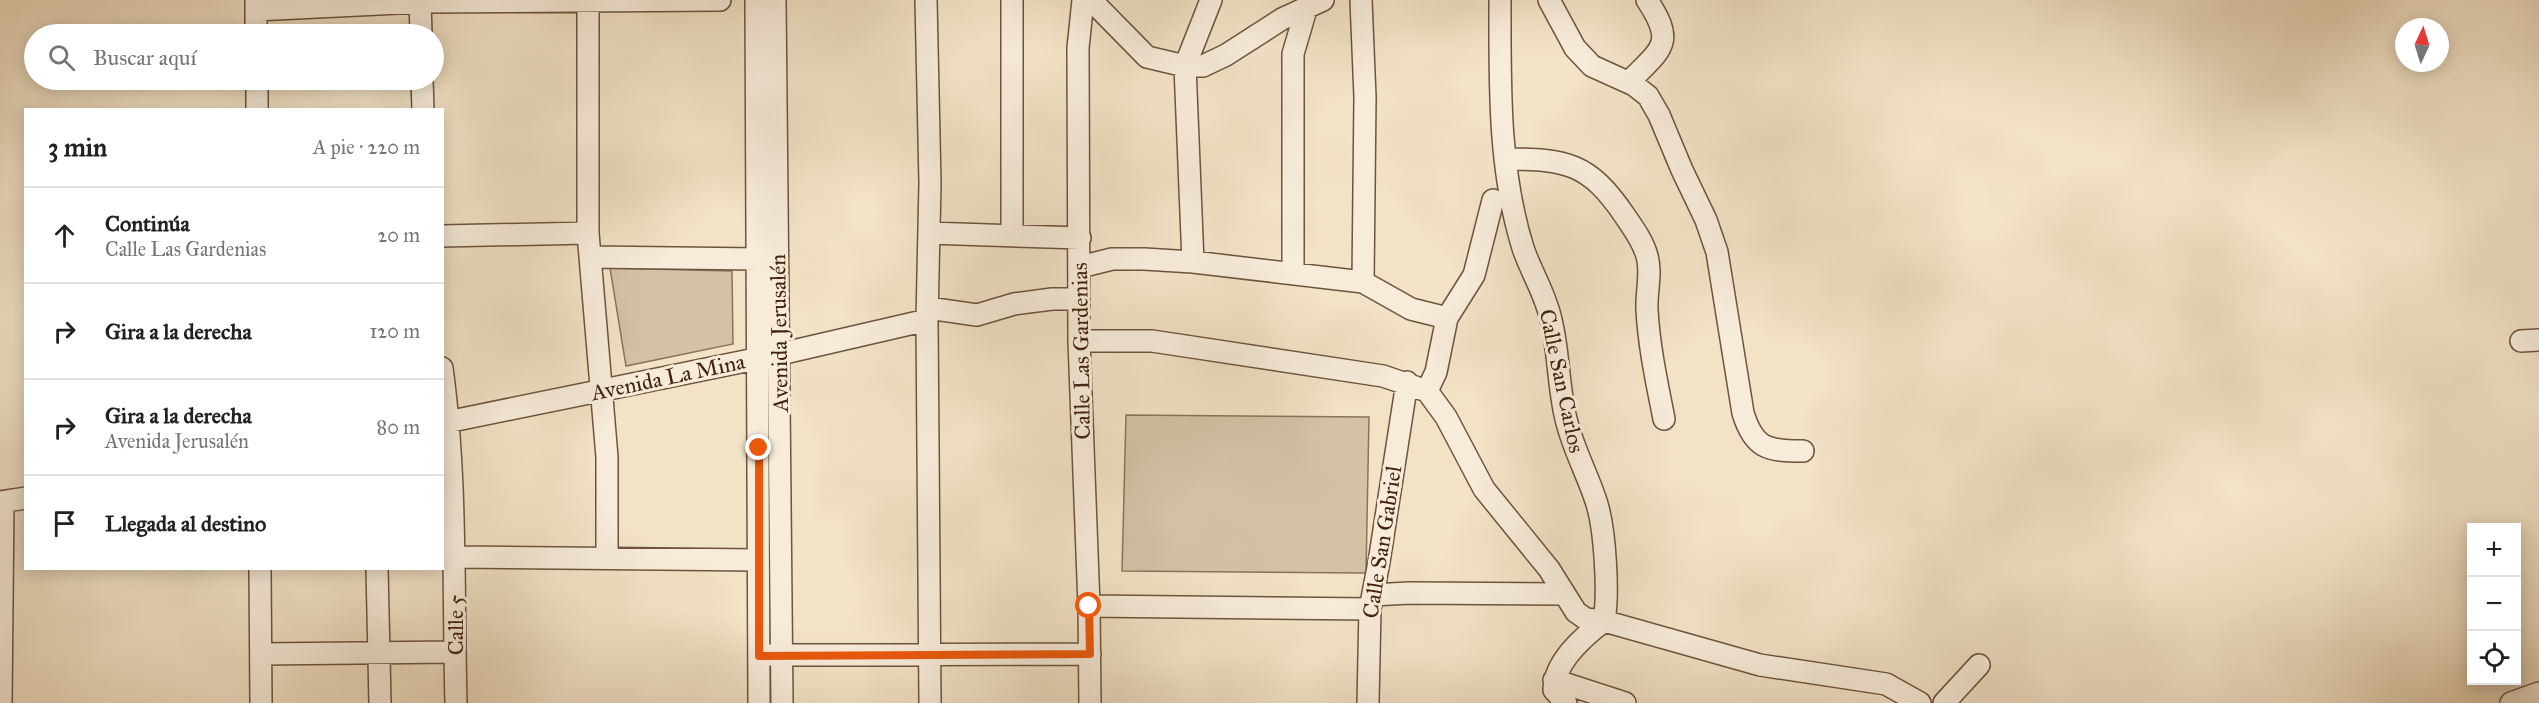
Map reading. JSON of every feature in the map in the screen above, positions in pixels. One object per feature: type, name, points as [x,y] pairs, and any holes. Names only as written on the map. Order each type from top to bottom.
[{"type":"street","points":[[256,24],[256,5],[420,1],[720,0]]},
{"type":"street","name":"Avenida Jerusalén","points":[[756,0],[759,703]]},
{"type":"street","name":"Avenida Jerusalén","points":[[776,0],[782,703]]},
{"type":"street","points":[[926,0],[930,703]]},
{"type":"street","points":[[1012,0],[1012,235]]},
{"type":"street","name":"Calle Las Gardenias","points":[[1083,0],[1078,48],[1079,341],[1089,606],[1090,703]]},
{"type":"street","points":[[1091,0],[1147,57],[1185,66],[1203,66],[1226,55],[1260,31],[1315,3]]},
{"type":"street","points":[[1193,262],[1185,66],[1211,0]]},
{"type":"street","points":[[1362,0],[1365,97],[1363,282]]},
{"type":"street","name":"Calle San Carlos","points":[[1500,0],[1500,89],[1505,159],[1523,247],[1551,319],[1559,388],[1566,420],[1575,450],[1597,504],[1608,602],[1604,621]]},
{"type":"street","points":[[1549,0],[1575,48],[1592,66],[1629,82],[1648,96],[1659,115],[1706,220],[1717,252],[1743,413],[1748,430],[1755,441],[1769,449],[1803,451]]},
{"type":"street","points":[[1629,82],[1661,47],[1664,36],[1662,22],[1647,0]]},
{"type":"street","points":[[420,1],[421,24]]},
{"type":"street","points":[[588,1],[588,233],[607,458],[607,558]]},
{"type":"street","points":[[1293,274],[1293,54],[1315,3]]},
{"type":"street","points":[[257,90],[257,108]]},
{"type":"street","points":[[422,90],[423,108]]},
{"type":"street","points":[[1505,159],[1569,164],[1584,171],[1603,185],[1642,242],[1647,257],[1647,311],[1651,347],[1664,418]]},
{"type":"street","points":[[1427,391],[1436,372],[1447,318],[1474,274],[1493,200]]},
{"type":"street","points":[[929,232],[1080,238]]},
{"type":"street","points":[[444,236],[588,233]]},
{"type":"street","points":[[590,257],[758,259]]},
{"type":"street","points":[[1080,267],[1112,258],[1193,262],[1363,282],[1411,309],[1447,318]]},
{"type":"street","points":[[927,314],[977,315],[1014,304],[1052,299],[1079,299]]},
{"type":"street","name":"Avenida La Mina","points":[[446,423],[759,359],[927,314]]},
{"type":"street","points":[[1079,341],[1152,341],[1383,376],[1407,382],[1427,391],[1446,417],[1484,489],[1549,568],[1576,612],[1586,619],[1604,621],[1760,665],[1920,703]]},
{"type":"street","name":"Calle San Gabriel","points":[[1368,703],[1371,602],[1407,382]]},
{"type":"street","name":"Calle 5","points":[[444,396],[455,557],[456,703]]},
{"type":"street","points":[[1,703],[2,502],[24,498]]},
{"type":"street","points":[[455,557],[758,560]]},
{"type":"street","points":[[260,570],[261,703]]},
{"type":"street","points":[[376,570],[380,703]]},
{"type":"street","points":[[1089,606],[1371,602],[1409,593],[1564,594]]},
{"type":"street","points":[[1566,703],[1554,690],[1554,680],[1582,638],[1604,621]]},
{"type":"street","points":[[261,654],[455,652]]},
{"type":"street","points":[[759,656],[1090,654]]},
{"type":"street","points":[[1944,703],[1978,665]]},
{"type":"street","points":[[1554,680],[1625,703]]},
{"type":"street","points":[[2511,703],[2539,693]]},
{"type":"shaded area","points":[[610,268],[732,271],[733,344],[626,366]]},
{"type":"shaded area","points":[[1126,415],[1369,417],[1366,573],[1122,571]]},
{"type":"route","points":[[759,448],[759,656],[1090,654],[1089,606]]}]
